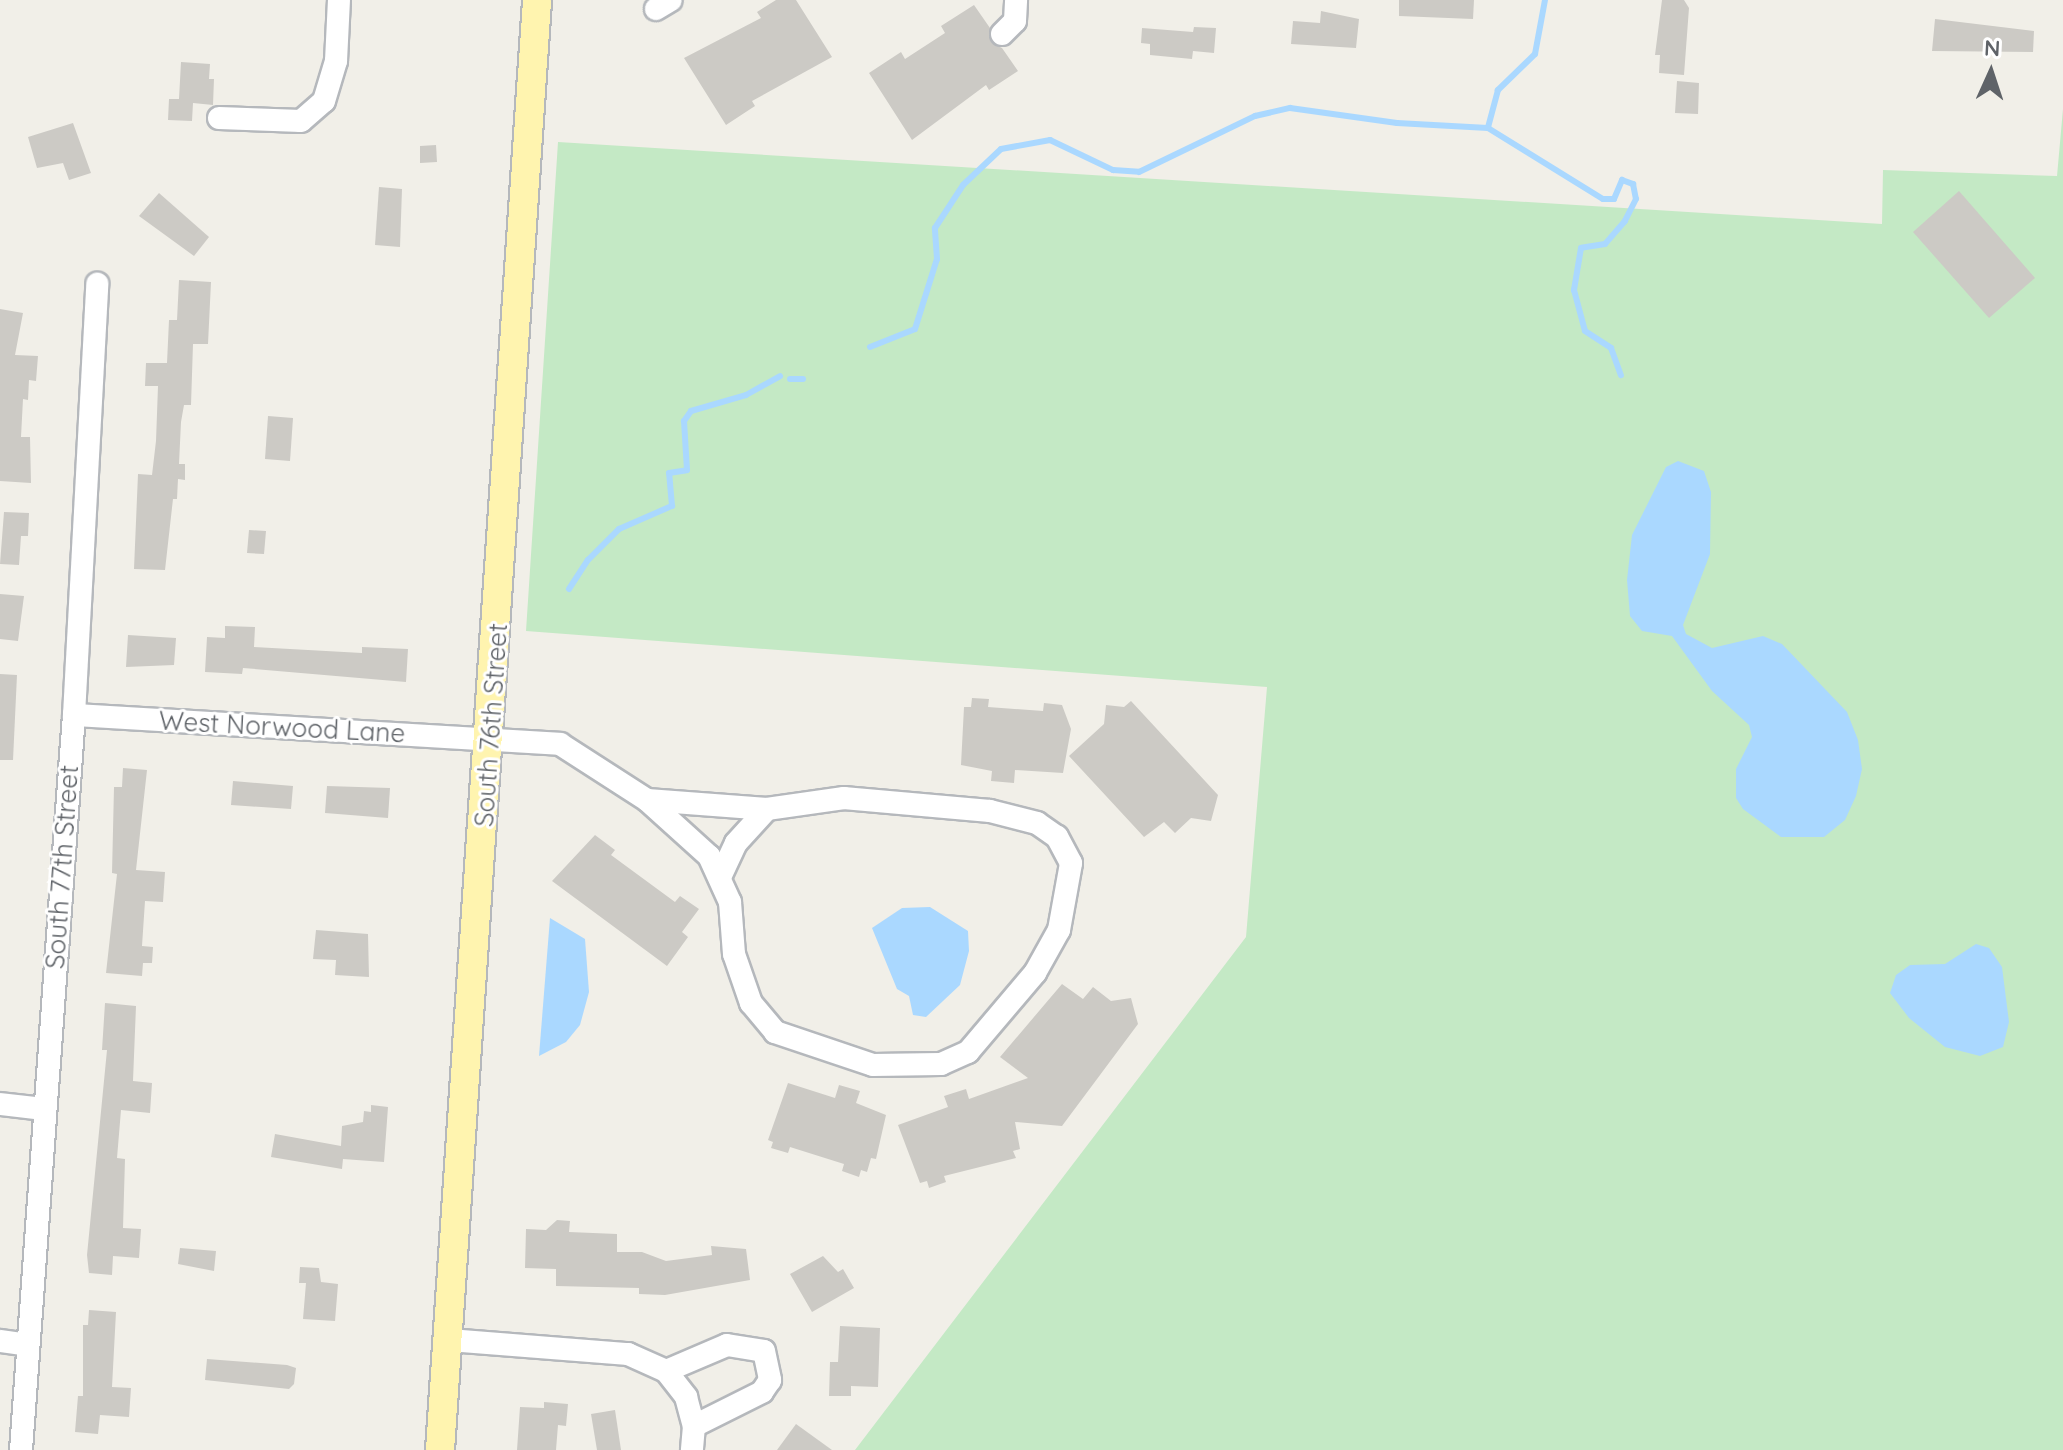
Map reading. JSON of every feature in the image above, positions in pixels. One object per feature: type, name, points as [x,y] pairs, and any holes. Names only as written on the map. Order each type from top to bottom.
[{"type":"main road","name":"South 76th Street","points":[[440,1450],[490,739],[537,0]]},
{"type":"street","points":[[219,118],[301,121],[324,101],[336,61],[339,0]]},
{"type":"street","points":[[1002,34],[1015,21],[1016,0]]},
{"type":"street","name":"South 77th Street","points":[[21,1450],[74,715],[97,284]]},
{"type":"street","name":"West Norwood Lane","points":[[74,715],[560,744],[647,800],[709,856],[721,875]]},
{"type":"street","points":[[647,800],[767,809],[844,798],[990,811],[1037,823],[1057,837],[1071,863],[1059,930],[1035,973],[968,1052],[941,1064],[873,1065],[775,1032],[751,1003],[734,954],[730,902],[721,875],[736,843],[767,809]]},
{"type":"street","points":[[0,1104],[44,1109]]},
{"type":"street","points":[[449,1340],[628,1354],[666,1371],[686,1397],[694,1426],[692,1450]]},
{"type":"street","points":[[0,1341],[28,1345]]},
{"type":"street","points":[[666,1371],[727,1345],[764,1351],[770,1380],[762,1392],[694,1426]]},
{"type":"green space","points":[[2063,109],[2063,1450],[855,1450],[1246,937],[1267,687],[526,631],[558,142],[1882,224],[1883,170],[2057,176]]},
{"type":"water","points":[[1678,461],[1704,471],[1711,492],[1710,554],[1683,625],[1686,634],[1712,648],[1763,636],[1782,644],[1847,712],[1858,740],[1862,769],[1856,796],[1845,820],[1824,837],[1781,837],[1743,809],[1736,798],[1736,769],[1752,737],[1749,725],[1712,691],[1672,636],[1642,631],[1630,616],[1627,580],[1632,535],[1666,467]]},
{"type":"water","points":[[930,907],[968,931],[969,951],[960,985],[926,1017],[913,1015],[909,996],[897,989],[872,928],[902,908]]},
{"type":"water","points":[[550,918],[585,939],[589,992],[580,1025],[566,1042],[539,1056]]},
{"type":"water","points":[[1976,944],[1989,948],[2002,967],[2009,1022],[2003,1047],[1980,1056],[1945,1047],[1909,1018],[1890,993],[1896,975],[1910,965],[1945,964]]},
{"type":"building","points":[[776,0],[796,0],[832,57],[752,101],[755,106],[726,125],[684,58],[761,18],[757,12]]},
{"type":"building","points":[[1399,0],[1474,0],[1473,19],[1399,16]]},
{"type":"building","points":[[1662,0],[1684,0],[1689,8],[1684,75],[1659,73],[1660,55],[1655,55]]},
{"type":"building","points":[[974,5],[990,28],[992,43],[1002,48],[1018,71],[989,90],[986,85],[912,140],[869,73],[901,52],[905,59],[945,33],[941,26]]},
{"type":"building","points":[[1321,11],[1359,19],[1356,48],[1291,44],[1293,21],[1320,23]]},
{"type":"building","points":[[1935,19],[2034,31],[2033,52],[1932,51]]},
{"type":"building","points":[[1194,27],[1216,28],[1214,53],[1193,51],[1192,59],[1150,55],[1150,44],[1141,43],[1142,28],[1193,32]]},
{"type":"building","points":[[181,62],[210,64],[209,79],[214,79],[213,105],[193,103],[192,121],[168,120],[169,99],[179,99]]},
{"type":"building","points":[[1677,81],[1699,83],[1698,114],[1675,113]]},
{"type":"building","points":[[73,123],[91,173],[69,180],[63,163],[37,168],[28,137]]},
{"type":"building","points":[[436,145],[437,162],[420,163],[420,146]]},
{"type":"building","points":[[379,187],[402,189],[400,247],[375,245]]},
{"type":"building","points":[[1959,191],[2035,278],[1989,318],[1913,232]]},
{"type":"building","points":[[159,193],[209,237],[194,256],[139,216]]},
{"type":"building","points":[[179,280],[211,282],[208,344],[193,344],[191,405],[184,405],[181,422],[179,464],[185,464],[185,480],[178,479],[177,499],[173,499],[165,570],[134,569],[138,474],[152,475],[156,441],[158,386],[145,386],[146,363],[167,363],[169,320],[177,320]]},
{"type":"building","points":[[0,309],[23,313],[15,355],[38,356],[36,381],[29,380],[28,400],[23,399],[21,437],[30,437],[31,483],[0,481]]},
{"type":"building","points":[[268,416],[293,418],[290,461],[265,459]]},
{"type":"building","points":[[4,512],[29,513],[28,536],[21,536],[19,565],[0,564]]},
{"type":"building","points":[[249,530],[266,531],[264,554],[247,553]]},
{"type":"building","points":[[0,594],[24,596],[18,641],[0,639]]},
{"type":"building","points":[[225,626],[255,627],[254,647],[362,653],[362,647],[408,649],[406,682],[243,668],[242,674],[205,672],[207,637],[225,638]]},
{"type":"building","points":[[128,635],[176,638],[174,665],[126,667]]},
{"type":"building","points":[[0,674],[17,675],[13,760],[0,760]]},
{"type":"building","points":[[972,698],[989,699],[988,707],[1043,711],[1044,703],[1062,705],[1071,729],[1063,773],[1015,770],[1014,783],[991,781],[992,771],[961,765],[964,707],[971,707]]},
{"type":"building","points":[[1131,701],[1218,795],[1211,821],[1191,818],[1175,833],[1164,822],[1144,837],[1069,756],[1104,724],[1106,705],[1124,707]]},
{"type":"building","points":[[123,768],[147,770],[136,870],[165,872],[163,902],[145,901],[142,946],[153,947],[152,963],[143,963],[142,976],[106,973],[117,874],[112,873],[114,787],[122,787]]},
{"type":"building","points":[[233,781],[293,786],[291,809],[231,805]]},
{"type":"building","points":[[327,786],[390,788],[388,818],[325,813]]},
{"type":"building","points":[[595,835],[615,850],[611,855],[675,902],[680,896],[699,909],[682,932],[688,937],[667,966],[552,881]]},
{"type":"building","points":[[316,930],[368,934],[369,977],[335,975],[336,960],[313,959]]},
{"type":"building","points":[[1062,984],[1083,999],[1093,987],[1111,1001],[1131,998],[1138,1024],[1062,1126],[1015,1122],[1020,1149],[1013,1151],[1016,1158],[944,1176],[946,1182],[929,1188],[927,1181],[920,1183],[898,1125],[948,1107],[944,1096],[966,1089],[969,1099],[1028,1078],[1000,1057]]},
{"type":"building","points":[[105,1003],[136,1006],[133,1081],[152,1083],[150,1113],[121,1110],[117,1158],[125,1159],[123,1228],[141,1229],[139,1258],[113,1256],[112,1275],[89,1273],[87,1255],[107,1050],[102,1050]]},
{"type":"building","points":[[788,1083],[835,1098],[839,1085],[860,1091],[856,1103],[886,1115],[876,1159],[871,1158],[867,1172],[861,1170],[859,1177],[842,1171],[844,1164],[790,1147],[788,1153],[771,1148],[773,1142],[768,1140]]},
{"type":"building","points":[[371,1105],[388,1107],[384,1162],[343,1159],[342,1169],[271,1157],[275,1134],[341,1146],[342,1126],[363,1122],[364,1111],[371,1112]]},
{"type":"building","points":[[557,1220],[570,1221],[569,1232],[617,1234],[617,1252],[642,1252],[666,1261],[712,1255],[711,1246],[746,1249],[750,1280],[665,1295],[639,1294],[639,1288],[556,1286],[556,1269],[525,1268],[526,1229],[546,1230]]},
{"type":"building","points":[[180,1248],[216,1251],[214,1271],[178,1264]]},
{"type":"building","points":[[823,1256],[838,1272],[843,1269],[854,1288],[812,1312],[790,1274]]},
{"type":"building","points":[[300,1267],[319,1268],[321,1282],[338,1284],[335,1321],[303,1319],[306,1283],[299,1283]]},
{"type":"building","points":[[89,1310],[116,1312],[112,1387],[131,1388],[129,1417],[100,1415],[98,1434],[75,1432],[78,1396],[83,1396],[83,1325],[88,1325]]},
{"type":"building","points":[[840,1326],[880,1328],[878,1387],[851,1386],[851,1396],[829,1396],[830,1362],[838,1362]]},
{"type":"building","points":[[207,1359],[287,1365],[296,1368],[294,1384],[289,1389],[205,1380]]},
{"type":"building","points":[[544,1402],[568,1404],[566,1426],[558,1425],[556,1450],[517,1450],[520,1407],[544,1408]]},
{"type":"building","points":[[615,1410],[621,1450],[597,1450],[591,1414]]},
{"type":"building","points":[[796,1424],[832,1450],[777,1450]]},
{"type":"waterway","points":[[1545,0],[1535,54],[1498,90],[1488,128],[1603,199],[1614,199],[1622,180],[1633,184],[1636,199],[1625,221],[1605,244],[1581,248],[1574,290],[1585,331],[1611,348],[1621,375]]},
{"type":"waterway","points":[[870,347],[915,329],[937,259],[935,228],[963,185],[1001,149],[1050,140],[1113,170],[1139,172],[1255,116],[1290,108],[1397,123],[1488,128]]},
{"type":"waterway","points":[[569,589],[588,560],[619,529],[672,506],[669,473],[687,470],[684,421],[691,411],[746,395],[780,376]]},
{"type":"waterway","points":[[790,379],[803,379]]}]
